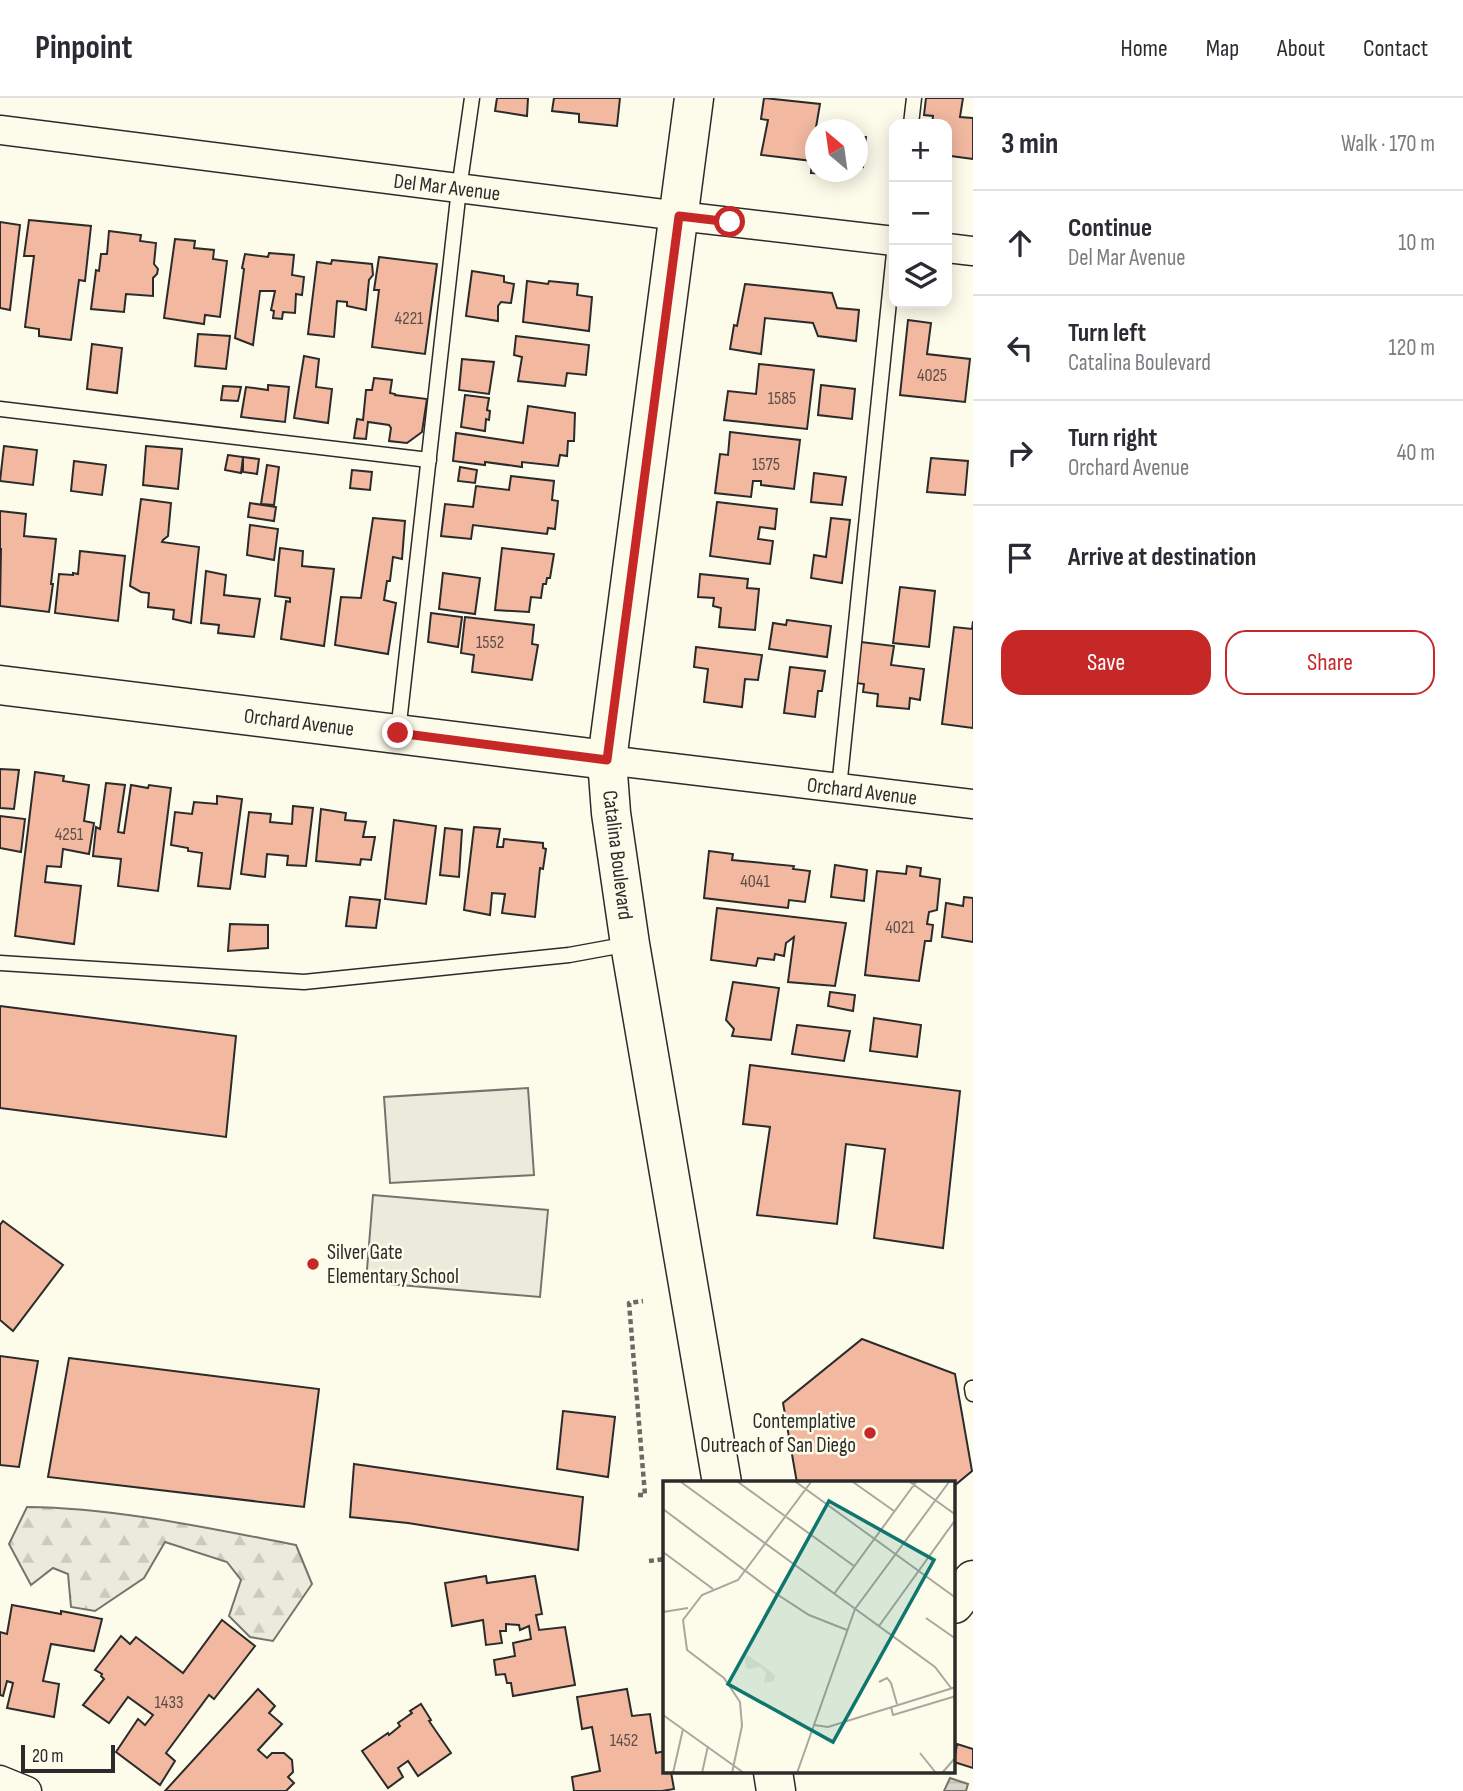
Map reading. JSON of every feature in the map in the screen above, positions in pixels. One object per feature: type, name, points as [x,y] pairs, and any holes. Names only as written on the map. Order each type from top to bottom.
[{"type":"main road","name":"Catalina Boulevard","points":[[694,98],[607,760],[611,813],[630,944],[722,1481]]},
{"type":"main road","name":"Orchard Avenue","points":[[0,685],[607,760]]},
{"type":"main road","points":[[956,1601],[973,1580]]},
{"type":"street","name":"Del Mar Avenue","points":[[0,130],[889,240]]},
{"type":"street","points":[[952,249],[973,251]]},
{"type":"street","name":"Orchard Avenue","points":[[607,760],[973,804]]},
{"type":"street","points":[[0,1780],[27,1791]]},
{"type":"lane","points":[[398,733],[459,189],[472,98]]},
{"type":"lane","points":[[912,119],[914,98]]},
{"type":"lane","points":[[839,788],[889,302]]},
{"type":"lane","points":[[0,409],[429,460]]},
{"type":"lane","points":[[0,962],[304,982],[569,955],[630,944]]},
{"type":"lane","points":[[972,1388],[973,1394]]},
{"type":"path","points":[[638,1495],[645,1494],[629,1303],[643,1301]]},
{"type":"path","points":[[649,1561],[663,1559]]},
{"type":"green space","points":[[528,1088],[534,1175],[390,1183],[384,1097]]},
{"type":"green space","points":[[373,1195],[548,1210],[540,1297],[366,1282]]},
{"type":"green space","points":[[27,1507],[129,1515],[296,1545],[312,1584],[273,1641],[250,1637],[229,1616],[241,1580],[227,1562],[165,1542],[144,1578],[95,1611],[71,1607],[68,1574],[53,1568],[31,1585],[9,1544]]},
{"type":"shaded area","points":[[950,1778],[968,1784],[966,1791],[944,1791]]},
{"type":"building","points":[[497,98],[528,98],[527,116],[495,111]]},
{"type":"building","points":[[554,98],[620,98],[617,126],[579,122],[579,114],[552,111]]},
{"type":"building","points":[[764,98],[820,104],[817,119],[805,119],[805,160],[761,155],[768,120],[761,119]]},
{"type":"building","points":[[926,98],[963,98],[960,117],[973,118],[973,159],[952,156],[952,119],[933,119],[933,116],[924,115]]},
{"type":"building","points":[[29,220],[91,226],[85,281],[79,280],[71,340],[39,336],[39,329],[25,327],[34,256],[24,256]]},
{"type":"building","points":[[0,222],[20,225],[10,310],[0,308]]},
{"type":"building","points":[[109,231],[141,235],[140,241],[156,243],[154,264],[158,269],[153,278],[153,296],[126,294],[124,312],[91,309],[96,270],[99,271],[101,254],[107,254]]},
{"type":"building","points":[[175,239],[195,241],[194,248],[214,250],[213,259],[227,261],[220,317],[205,315],[204,324],[164,318]]},
{"type":"building","points":[[269,253],[294,255],[292,275],[304,277],[302,295],[296,294],[295,313],[283,312],[282,319],[273,318],[274,311],[271,310],[275,291],[260,291],[253,345],[235,338],[242,268],[245,254],[268,257]]},
{"type":"building","points":[[379,257],[437,264],[425,354],[372,347],[379,290],[374,290]]},
{"type":"building","points":[[332,260],[372,264],[373,275],[369,280],[366,310],[337,301],[334,337],[308,334],[317,262],[331,264]]},
{"type":"building","points":[[472,271],[504,276],[504,282],[514,284],[511,303],[501,302],[498,306],[498,321],[466,316]]},
{"type":"building","points":[[527,281],[578,284],[577,295],[592,297],[589,331],[523,322]]},
{"type":"building","points":[[745,284],[832,293],[837,308],[859,310],[856,341],[818,336],[813,323],[765,318],[761,354],[730,349]]},
{"type":"building","points":[[908,320],[931,323],[927,354],[970,359],[965,402],[900,395]]},
{"type":"building","points":[[198,334],[230,336],[226,369],[195,366]]},
{"type":"building","points":[[516,336],[589,345],[586,375],[567,373],[565,386],[518,381],[522,357],[514,355]]},
{"type":"building","points":[[92,344],[122,348],[117,393],[87,389]]},
{"type":"building","points":[[304,356],[319,359],[316,387],[332,389],[328,423],[294,418]]},
{"type":"building","points":[[462,359],[494,362],[489,394],[459,390]]},
{"type":"building","points":[[759,364],[814,370],[807,429],[724,420],[728,391],[756,394]]},
{"type":"building","points":[[374,378],[392,380],[390,393],[395,395],[427,399],[422,432],[407,443],[389,441],[389,425],[368,422],[366,439],[354,438],[357,419],[363,420],[366,390],[372,390]]},
{"type":"building","points":[[268,385],[289,387],[285,422],[241,417],[246,387],[268,390]]},
{"type":"building","points":[[821,385],[855,389],[852,419],[818,415]]},
{"type":"building","points":[[223,386],[241,387],[238,401],[221,400]]},
{"type":"building","points":[[465,395],[489,398],[489,420],[486,419],[485,431],[461,427]]},
{"type":"building","points":[[528,406],[575,413],[574,441],[568,441],[567,456],[560,455],[558,466],[522,462],[522,467],[453,461],[456,433],[523,443]]},
{"type":"building","points":[[730,432],[800,440],[794,489],[761,485],[761,481],[753,481],[751,497],[715,493],[720,454],[728,455]]},
{"type":"building","points":[[4,446],[37,450],[33,485],[0,481]]},
{"type":"building","points":[[146,446],[182,449],[178,489],[143,485]]},
{"type":"building","points":[[228,455],[243,457],[241,473],[225,470]]},
{"type":"building","points":[[243,457],[259,459],[257,474],[243,472]]},
{"type":"building","points":[[931,458],[968,461],[965,495],[927,492]]},
{"type":"building","points":[[74,461],[106,465],[102,495],[71,491]]},
{"type":"building","points":[[267,465],[279,467],[274,505],[261,504]]},
{"type":"building","points":[[460,467],[477,470],[475,483],[458,481]]},
{"type":"building","points":[[352,470],[372,472],[370,490],[350,488]]},
{"type":"building","points":[[814,473],[846,477],[842,505],[811,502]]},
{"type":"building","points":[[511,476],[554,481],[552,500],[558,501],[555,529],[548,528],[547,534],[473,525],[471,539],[441,536],[445,504],[473,507],[476,486],[509,490]]},
{"type":"building","points":[[141,499],[171,503],[168,536],[162,542],[199,547],[191,623],[173,619],[174,610],[148,607],[149,593],[130,586]]},
{"type":"building","points":[[717,502],[777,509],[775,529],[760,527],[758,539],[773,541],[770,564],[710,556]]},
{"type":"building","points":[[250,503],[276,507],[274,521],[248,517]]},
{"type":"building","points":[[0,511],[26,514],[24,536],[56,539],[49,612],[0,606]]},
{"type":"building","points":[[373,518],[405,521],[402,559],[393,557],[384,600],[396,603],[388,654],[335,645],[341,597],[361,598]]},
{"type":"building","points":[[831,518],[850,520],[842,583],[811,578],[814,555],[826,557]]},
{"type":"building","points":[[250,525],[278,529],[274,560],[247,555]]},
{"type":"building","points":[[280,548],[303,551],[302,566],[334,569],[324,646],[281,639],[286,601],[290,602],[290,598],[275,596]]},
{"type":"building","points":[[502,548],[554,554],[550,578],[543,584],[541,598],[531,597],[529,612],[495,610]]},
{"type":"building","points":[[80,551],[125,556],[118,621],[55,613],[59,574],[78,574]]},
{"type":"building","points":[[206,571],[226,575],[224,595],[260,599],[254,637],[218,633],[219,625],[201,623]]},
{"type":"building","points":[[443,573],[480,578],[475,614],[439,609]]},
{"type":"building","points":[[700,574],[748,579],[747,588],[759,589],[755,630],[719,627],[721,608],[713,606],[714,598],[698,597]]},
{"type":"building","points":[[900,587],[935,591],[929,647],[893,643]]},
{"type":"building","points":[[431,613],[462,617],[458,647],[428,642]]},
{"type":"building","points":[[465,617],[534,625],[532,644],[538,645],[532,680],[472,672],[474,655],[461,653]]},
{"type":"building","points":[[787,620],[831,626],[827,657],[769,649],[773,623],[786,625]]},
{"type":"building","points":[[973,621],[973,728],[942,724],[954,627],[972,629]]},
{"type":"building","points":[[861,642],[894,646],[891,665],[924,669],[920,700],[910,698],[909,709],[877,706],[878,694],[863,692],[864,684],[856,683]]},
{"type":"building","points":[[696,647],[762,655],[758,680],[745,679],[742,707],[704,702],[708,669],[694,667]]},
{"type":"building","points":[[790,667],[825,671],[822,691],[818,691],[815,717],[784,713]]},
{"type":"building","points":[[0,769],[19,770],[14,809],[0,808]]},
{"type":"building","points":[[35,772],[64,776],[63,781],[89,785],[84,821],[94,823],[89,854],[63,849],[61,867],[47,866],[45,882],[81,886],[74,944],[15,936]]},
{"type":"building","points":[[106,783],[125,785],[118,832],[124,833],[131,785],[171,788],[158,891],[118,886],[121,859],[93,856],[96,827],[100,829]]},
{"type":"building","points":[[217,796],[242,799],[230,889],[198,886],[202,853],[171,845],[175,812],[192,814],[194,802],[217,804]]},
{"type":"building","points":[[293,806],[313,808],[306,866],[287,865],[288,856],[267,854],[265,877],[241,874],[249,812],[271,814],[270,822],[292,824]]},
{"type":"building","points":[[321,809],[346,813],[345,820],[366,822],[363,837],[375,837],[371,860],[361,859],[360,865],[316,861]]},
{"type":"building","points":[[0,816],[25,819],[21,852],[0,848]]},
{"type":"building","points":[[394,820],[436,826],[426,904],[385,899]]},
{"type":"building","points":[[474,827],[500,829],[497,847],[503,847],[504,839],[543,843],[543,848],[546,849],[543,869],[540,868],[535,917],[502,913],[505,894],[492,893],[490,915],[464,910]]},
{"type":"building","points":[[445,828],[462,830],[459,877],[440,875]]},
{"type":"building","points":[[709,851],[733,854],[732,860],[794,866],[793,869],[810,871],[805,902],[789,900],[788,908],[704,898]]},
{"type":"building","points":[[835,865],[867,870],[864,901],[831,897]]},
{"type":"building","points":[[907,866],[921,868],[920,876],[940,879],[937,910],[929,912],[927,924],[933,925],[931,941],[925,941],[919,981],[865,975],[877,871],[906,874]]},
{"type":"building","points":[[350,897],[380,900],[376,928],[346,926]]},
{"type":"building","points":[[964,897],[973,898],[973,942],[942,937],[946,903],[963,906]]},
{"type":"building","points":[[717,908],[846,923],[835,986],[788,982],[794,937],[786,943],[784,956],[775,954],[774,960],[758,958],[756,966],[711,960]]},
{"type":"building","points":[[230,924],[268,925],[268,948],[228,951]]},
{"type":"building","points":[[733,982],[779,988],[771,1040],[732,1036],[734,1029],[726,1020]]},
{"type":"building","points":[[830,992],[855,995],[853,1011],[828,1006]]},
{"type":"building","points":[[0,1006],[236,1036],[226,1137],[0,1108]]},
{"type":"building","points":[[874,1018],[921,1025],[917,1057],[870,1051]]},
{"type":"building","points":[[797,1025],[850,1031],[844,1061],[792,1054]]},
{"type":"building","points":[[750,1065],[960,1091],[943,1248],[874,1238],[885,1149],[846,1144],[837,1224],[757,1215],[770,1127],[743,1124]]},
{"type":"building","points":[[3,1221],[63,1265],[13,1331],[0,1320],[0,1225]]},
{"type":"building","points":[[862,1339],[955,1374],[972,1471],[956,1484],[956,1481],[797,1481],[783,1403]]},
{"type":"building","points":[[0,1356],[38,1361],[19,1467],[0,1465]]},
{"type":"building","points":[[69,1358],[319,1389],[304,1507],[48,1477]]},
{"type":"building","points":[[563,1411],[615,1417],[608,1477],[557,1469]]},
{"type":"building","points":[[354,1464],[583,1497],[578,1550],[408,1523],[350,1517]]},
{"type":"building","points":[[486,1576],[487,1583],[535,1576],[542,1614],[536,1615],[539,1630],[565,1627],[575,1685],[513,1696],[511,1683],[507,1683],[505,1674],[496,1675],[494,1660],[515,1656],[513,1643],[531,1639],[529,1626],[520,1630],[519,1625],[506,1624],[506,1631],[500,1631],[502,1643],[486,1645],[483,1620],[452,1626],[445,1583]]},
{"type":"building","points":[[12,1605],[102,1619],[94,1651],[51,1644],[43,1681],[59,1684],[54,1717],[7,1708],[13,1683],[7,1681],[3,1696],[0,1695],[0,1632],[7,1634]]},
{"type":"building","points":[[222,1620],[255,1646],[214,1699],[209,1695],[166,1753],[175,1761],[160,1785],[116,1752],[138,1719],[145,1725],[153,1715],[128,1697],[109,1723],[83,1705],[104,1679],[102,1674],[95,1670],[121,1636],[130,1644],[136,1637],[183,1673]]},
{"type":"building","points":[[258,1689],[275,1706],[269,1713],[282,1724],[258,1750],[267,1758],[272,1753],[284,1753],[292,1760],[293,1772],[288,1777],[294,1783],[286,1791],[165,1791]]},
{"type":"building","points":[[627,1689],[632,1716],[650,1714],[656,1753],[663,1751],[663,1774],[671,1774],[674,1789],[574,1791],[572,1777],[600,1771],[592,1727],[582,1729],[577,1697]]},
{"type":"building","points":[[421,1704],[451,1753],[418,1776],[408,1761],[398,1768],[403,1777],[388,1788],[362,1751],[388,1733],[389,1735],[400,1726],[398,1723],[412,1713],[410,1711]]},
{"type":"building","points":[[957,1744],[973,1749],[973,1768],[956,1763]]},
{"type":"place","name":"Silver Gate Elementary School","points":[[313,1264]]},
{"type":"place","name":"Contemplative Outreach of San Diego","points":[[870,1433]]},
{"type":"route","points":[[398,733],[607,760],[679,216],[730,222]]}]
